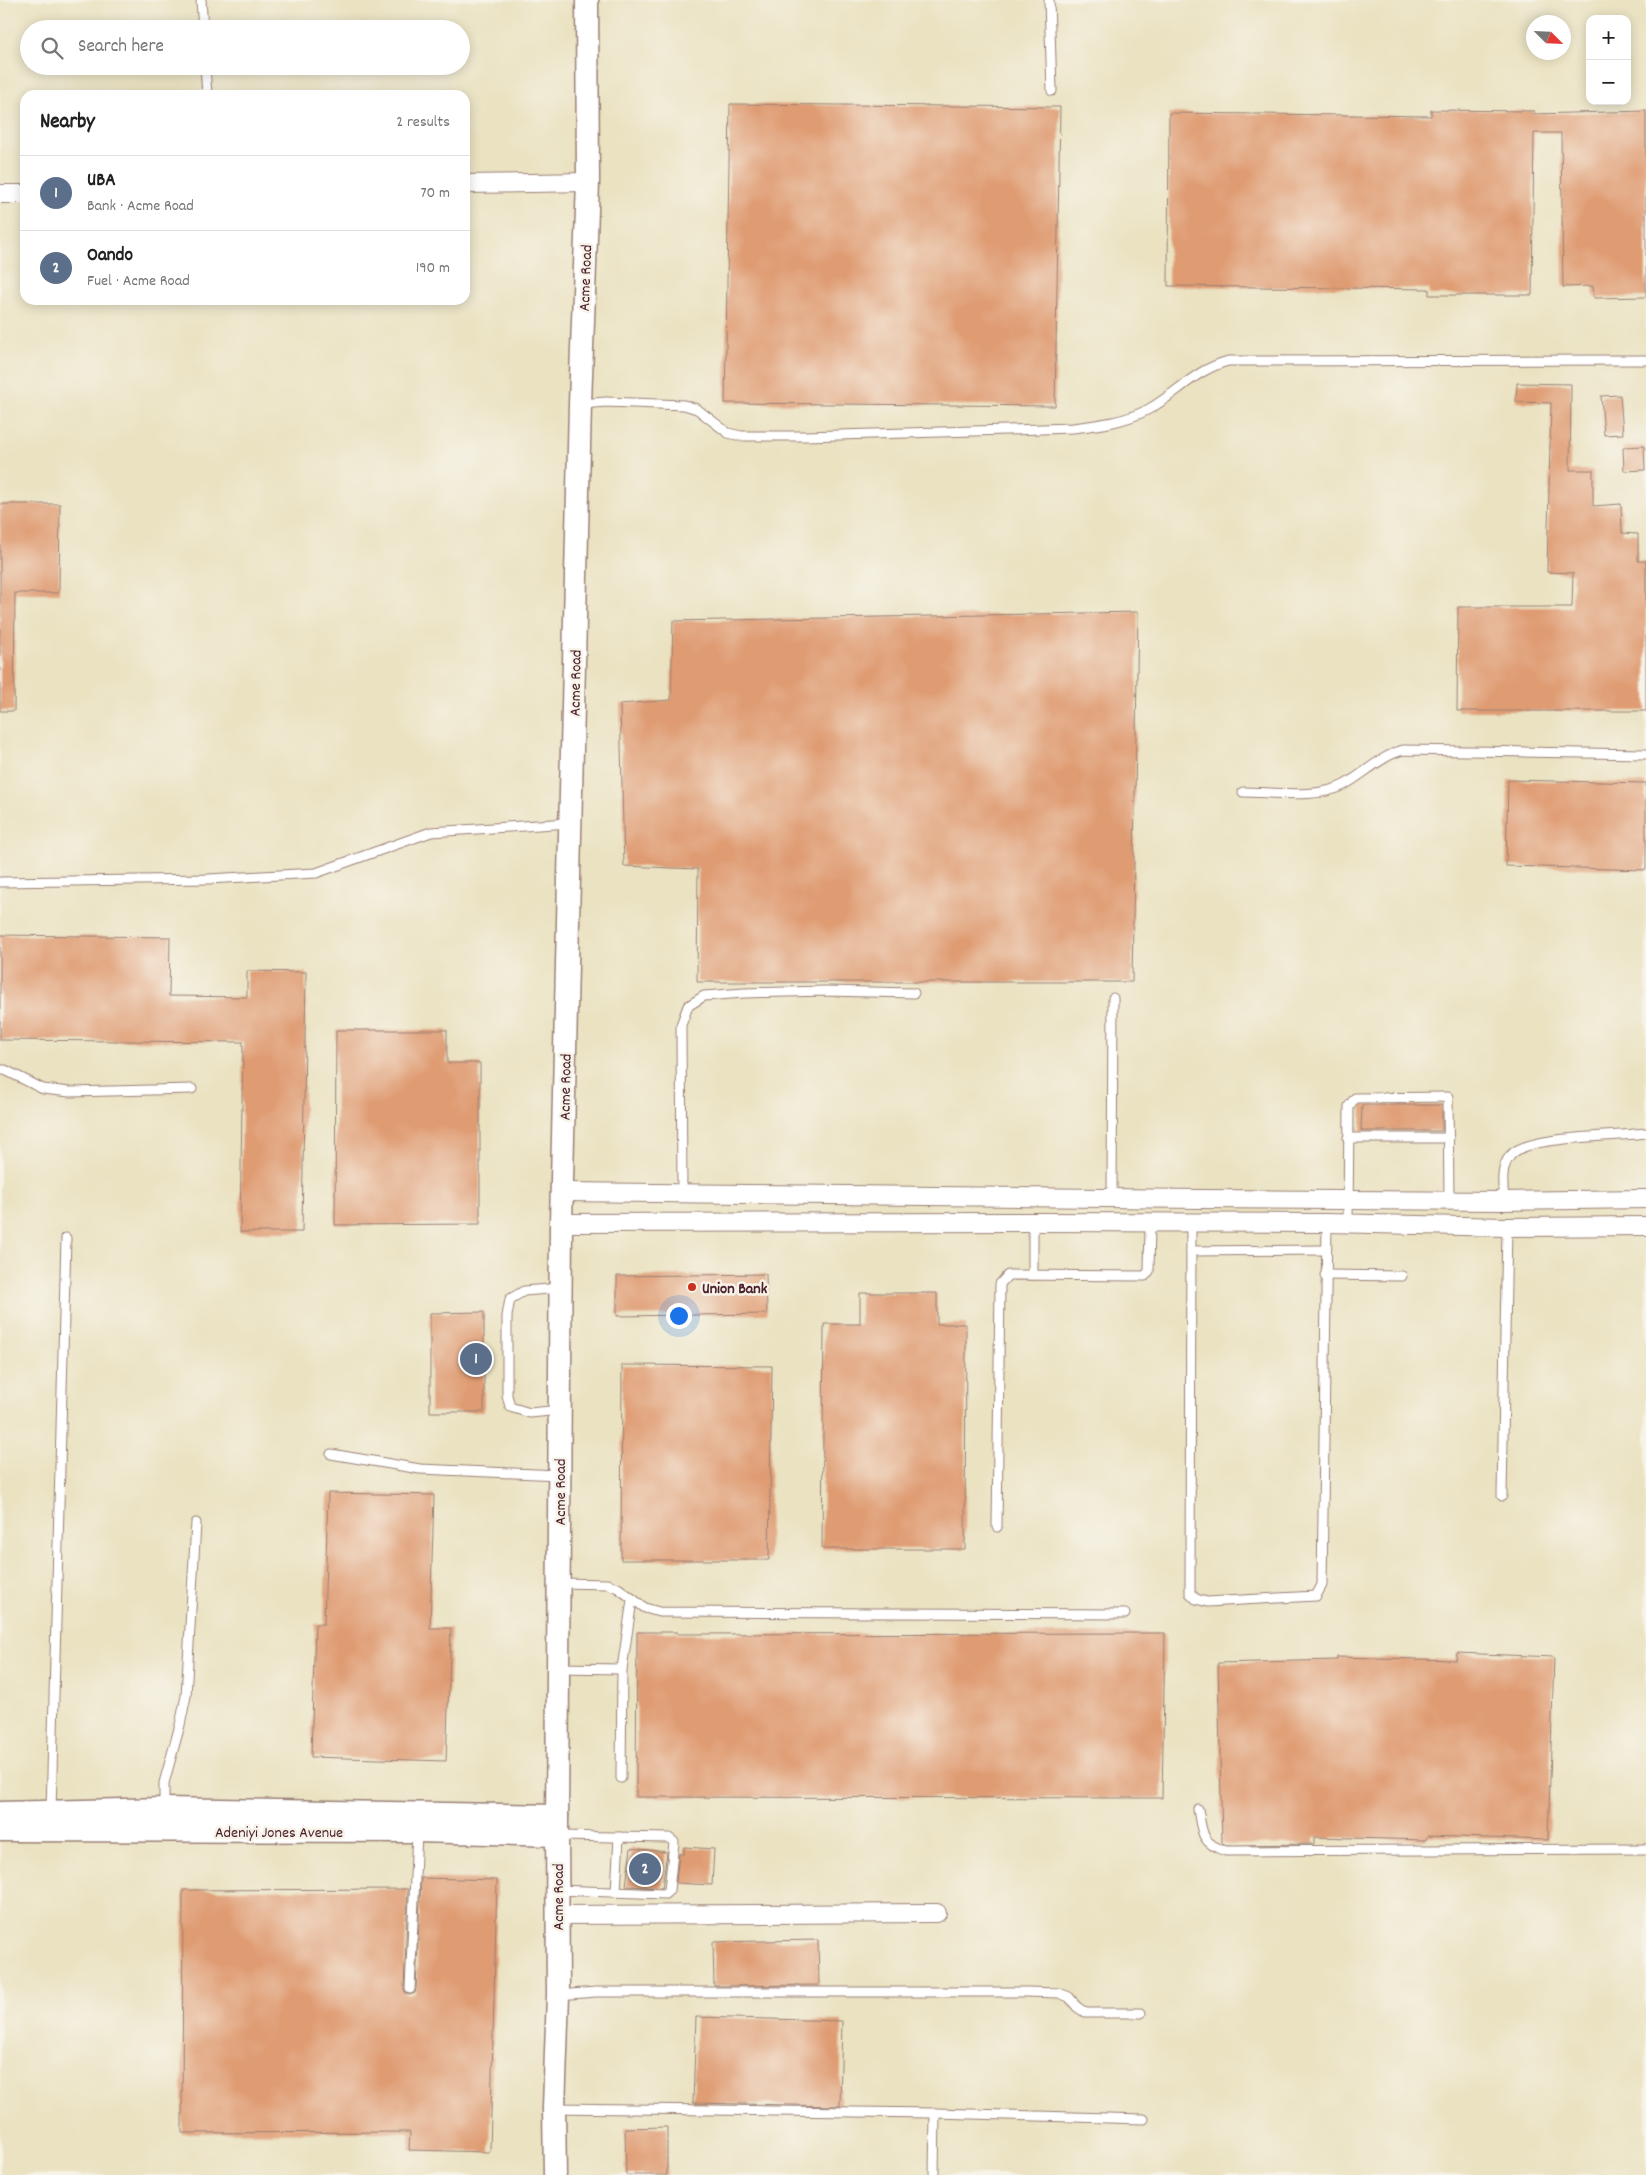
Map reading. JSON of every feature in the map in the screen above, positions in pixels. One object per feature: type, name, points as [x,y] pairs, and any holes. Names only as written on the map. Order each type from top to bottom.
[{"type":"street","name":"Acme Road","points":[[555,2175],[554,2108],[558,1995],[560,1288],[580,404],[588,182],[587,0]]},
{"type":"street","points":[[470,184],[588,182]]},
{"type":"street","points":[[0,194],[20,194]]},
{"type":"street","points":[[562,1192],[1348,1200],[1504,1201],[1646,1199]]},
{"type":"street","points":[[817,1194],[818,1222]]},
{"type":"street","points":[[561,1223],[1032,1222],[1507,1227],[1646,1226]]},
{"type":"street","name":"Adeniyi Jones Avenue","points":[[0,1830],[51,1821],[164,1809],[557,1826]]},
{"type":"street","name":"Adeniyi Jones Avenue","points":[[0,1812],[51,1821],[417,1831],[557,1826]]},
{"type":"street","points":[[557,1915],[937,1913]]},
{"type":"lane","points":[[201,0],[202,20]]},
{"type":"lane","points":[[1049,0],[1052,91]]},
{"type":"lane","points":[[206,75],[207,90]]},
{"type":"lane","points":[[580,404],[606,402],[684,405],[697,409],[707,415],[718,427],[728,433],[741,436],[805,436],[1073,428],[1109,424],[1130,418],[1150,409],[1190,378],[1211,366],[1228,361],[1646,360]]},
{"type":"lane","points":[[1244,792],[1316,793],[1342,787],[1392,753],[1403,750],[1646,754]]},
{"type":"lane","points":[[0,882],[208,880],[316,873],[431,832],[571,823]]},
{"type":"lane","points":[[682,1194],[681,1025],[688,1006],[704,996],[744,993],[826,991],[914,993]]},
{"type":"lane","points":[[1112,1198],[1113,998]]},
{"type":"lane","points":[[0,1070],[5,1070],[43,1089],[70,1092],[192,1089]]},
{"type":"lane","points":[[1348,1224],[1350,1106],[1356,1098],[1446,1096],[1450,1100],[1449,1200]]},
{"type":"lane","points":[[1504,1201],[1502,1175],[1509,1156],[1527,1145],[1554,1140],[1646,1133]]},
{"type":"lane","points":[[1348,1138],[1449,1138]]},
{"type":"lane","points":[[1032,1222],[1033,1275]]},
{"type":"lane","points":[[998,1527],[1000,1284],[1008,1275],[1145,1276],[1149,1271],[1150,1224]]},
{"type":"lane","points":[[1191,1224],[1190,1593],[1196,1599],[1207,1602],[1316,1596],[1322,1585],[1327,1224]]},
{"type":"lane","points":[[1502,1496],[1507,1227]]},
{"type":"lane","points":[[51,1821],[66,1238]]},
{"type":"lane","points":[[1191,1251],[1326,1250]]},
{"type":"lane","points":[[1325,1274],[1402,1276]]},
{"type":"lane","points":[[560,1288],[524,1291],[510,1299],[507,1316],[508,1395],[510,1407],[530,1413],[560,1410]]},
{"type":"lane","points":[[331,1454],[420,1469],[559,1475]]},
{"type":"lane","points":[[164,1809],[164,1783],[186,1696],[196,1523]]},
{"type":"lane","points":[[558,1583],[608,1584],[645,1608],[660,1612],[1125,1614]]},
{"type":"lane","points":[[621,1778],[622,1669],[632,1600]]},
{"type":"lane","points":[[558,1668],[622,1669]]},
{"type":"lane","points":[[1198,1809],[1202,1835],[1215,1848],[1226,1851],[1646,1849]]},
{"type":"lane","points":[[557,1826],[619,1837],[669,1838],[674,1842],[668,1893],[557,1890]]},
{"type":"lane","points":[[410,1989],[417,1831]]},
{"type":"lane","points":[[616,1892],[619,1837]]},
{"type":"lane","points":[[558,1995],[596,1992],[1059,1993],[1069,1997],[1077,2008],[1086,2013],[1141,2013]]},
{"type":"lane","points":[[554,2108],[935,2113],[1144,2119]]},
{"type":"lane","points":[[934,2175],[935,2113]]},
{"type":"building","points":[[730,104],[1060,107],[1055,406],[725,403]]},
{"type":"building","points":[[1431,110],[1534,111],[1534,114],[1646,111],[1646,297],[1594,298],[1593,286],[1563,287],[1561,133],[1534,133],[1532,295],[1429,295],[1429,289],[1168,286],[1169,113],[1431,116]]},
{"type":"building","points":[[1517,383],[1571,384],[1570,470],[1593,470],[1593,506],[1621,504],[1622,533],[1638,534],[1638,561],[1646,561],[1646,711],[1457,711],[1458,607],[1572,607],[1573,573],[1547,572],[1551,403],[1516,402]]},
{"type":"building","points":[[1620,395],[1623,434],[1604,435],[1601,396]]},
{"type":"building","points":[[1644,446],[1645,470],[1624,471],[1623,447]]},
{"type":"building","points":[[0,504],[60,504],[59,593],[15,593],[14,711],[0,711]]},
{"type":"building","points":[[1138,612],[1132,982],[697,982],[698,869],[624,866],[620,704],[671,700],[673,621]]},
{"type":"building","points":[[1508,780],[1646,783],[1646,870],[1506,866]]},
{"type":"building","points":[[0,935],[170,937],[169,996],[247,997],[247,971],[306,972],[302,1232],[240,1232],[243,1042],[0,1040]]},
{"type":"building","points":[[336,1030],[447,1030],[447,1063],[480,1063],[480,1224],[335,1225]]},
{"type":"building","points":[[1362,1105],[1442,1105],[1442,1131],[1361,1131]]},
{"type":"building","points":[[766,1274],[767,1314],[617,1316],[617,1276]]},
{"type":"building","points":[[860,1293],[937,1293],[937,1324],[966,1324],[965,1549],[822,1549],[824,1324],[860,1324]]},
{"type":"building","points":[[484,1312],[484,1412],[430,1412],[430,1313]]},
{"type":"building","points":[[622,1365],[772,1366],[769,1560],[621,1560]]},
{"type":"building","points":[[328,1493],[434,1495],[430,1628],[451,1628],[446,1761],[311,1757],[315,1624],[324,1624]]},
{"type":"building","points":[[637,1632],[677,1632],[677,1634],[1165,1633],[1162,1798],[636,1797]]},
{"type":"building","points":[[1457,1653],[1554,1657],[1548,1840],[1427,1836],[1426,1840],[1314,1837],[1314,1844],[1227,1845],[1222,1843],[1218,1663],[1337,1660],[1337,1657],[1456,1660]]},
{"type":"building","points":[[684,1847],[714,1849],[712,1885],[676,1883],[679,1854],[684,1854]]},
{"type":"building","points":[[631,1848],[667,1852],[662,1888],[626,1886]]},
{"type":"building","points":[[421,1878],[497,1880],[490,2152],[409,2150],[410,2132],[182,2133],[183,1890],[408,1889],[404,1989],[406,1994],[410,1995],[415,1993],[416,1989]]},
{"type":"building","points":[[818,1940],[819,1985],[714,1986],[713,1942]]},
{"type":"building","points":[[696,2017],[842,2021],[840,2106],[693,2103]]},
{"type":"building","points":[[667,2127],[667,2175],[626,2175],[625,2128]]},
{"type":"place","name":"Union Bank","points":[[692,1287]]},
{"type":"place","name":"UBA","points":[[476,1359]]},
{"type":"place","name":"Oando","points":[[645,1869]]}]
